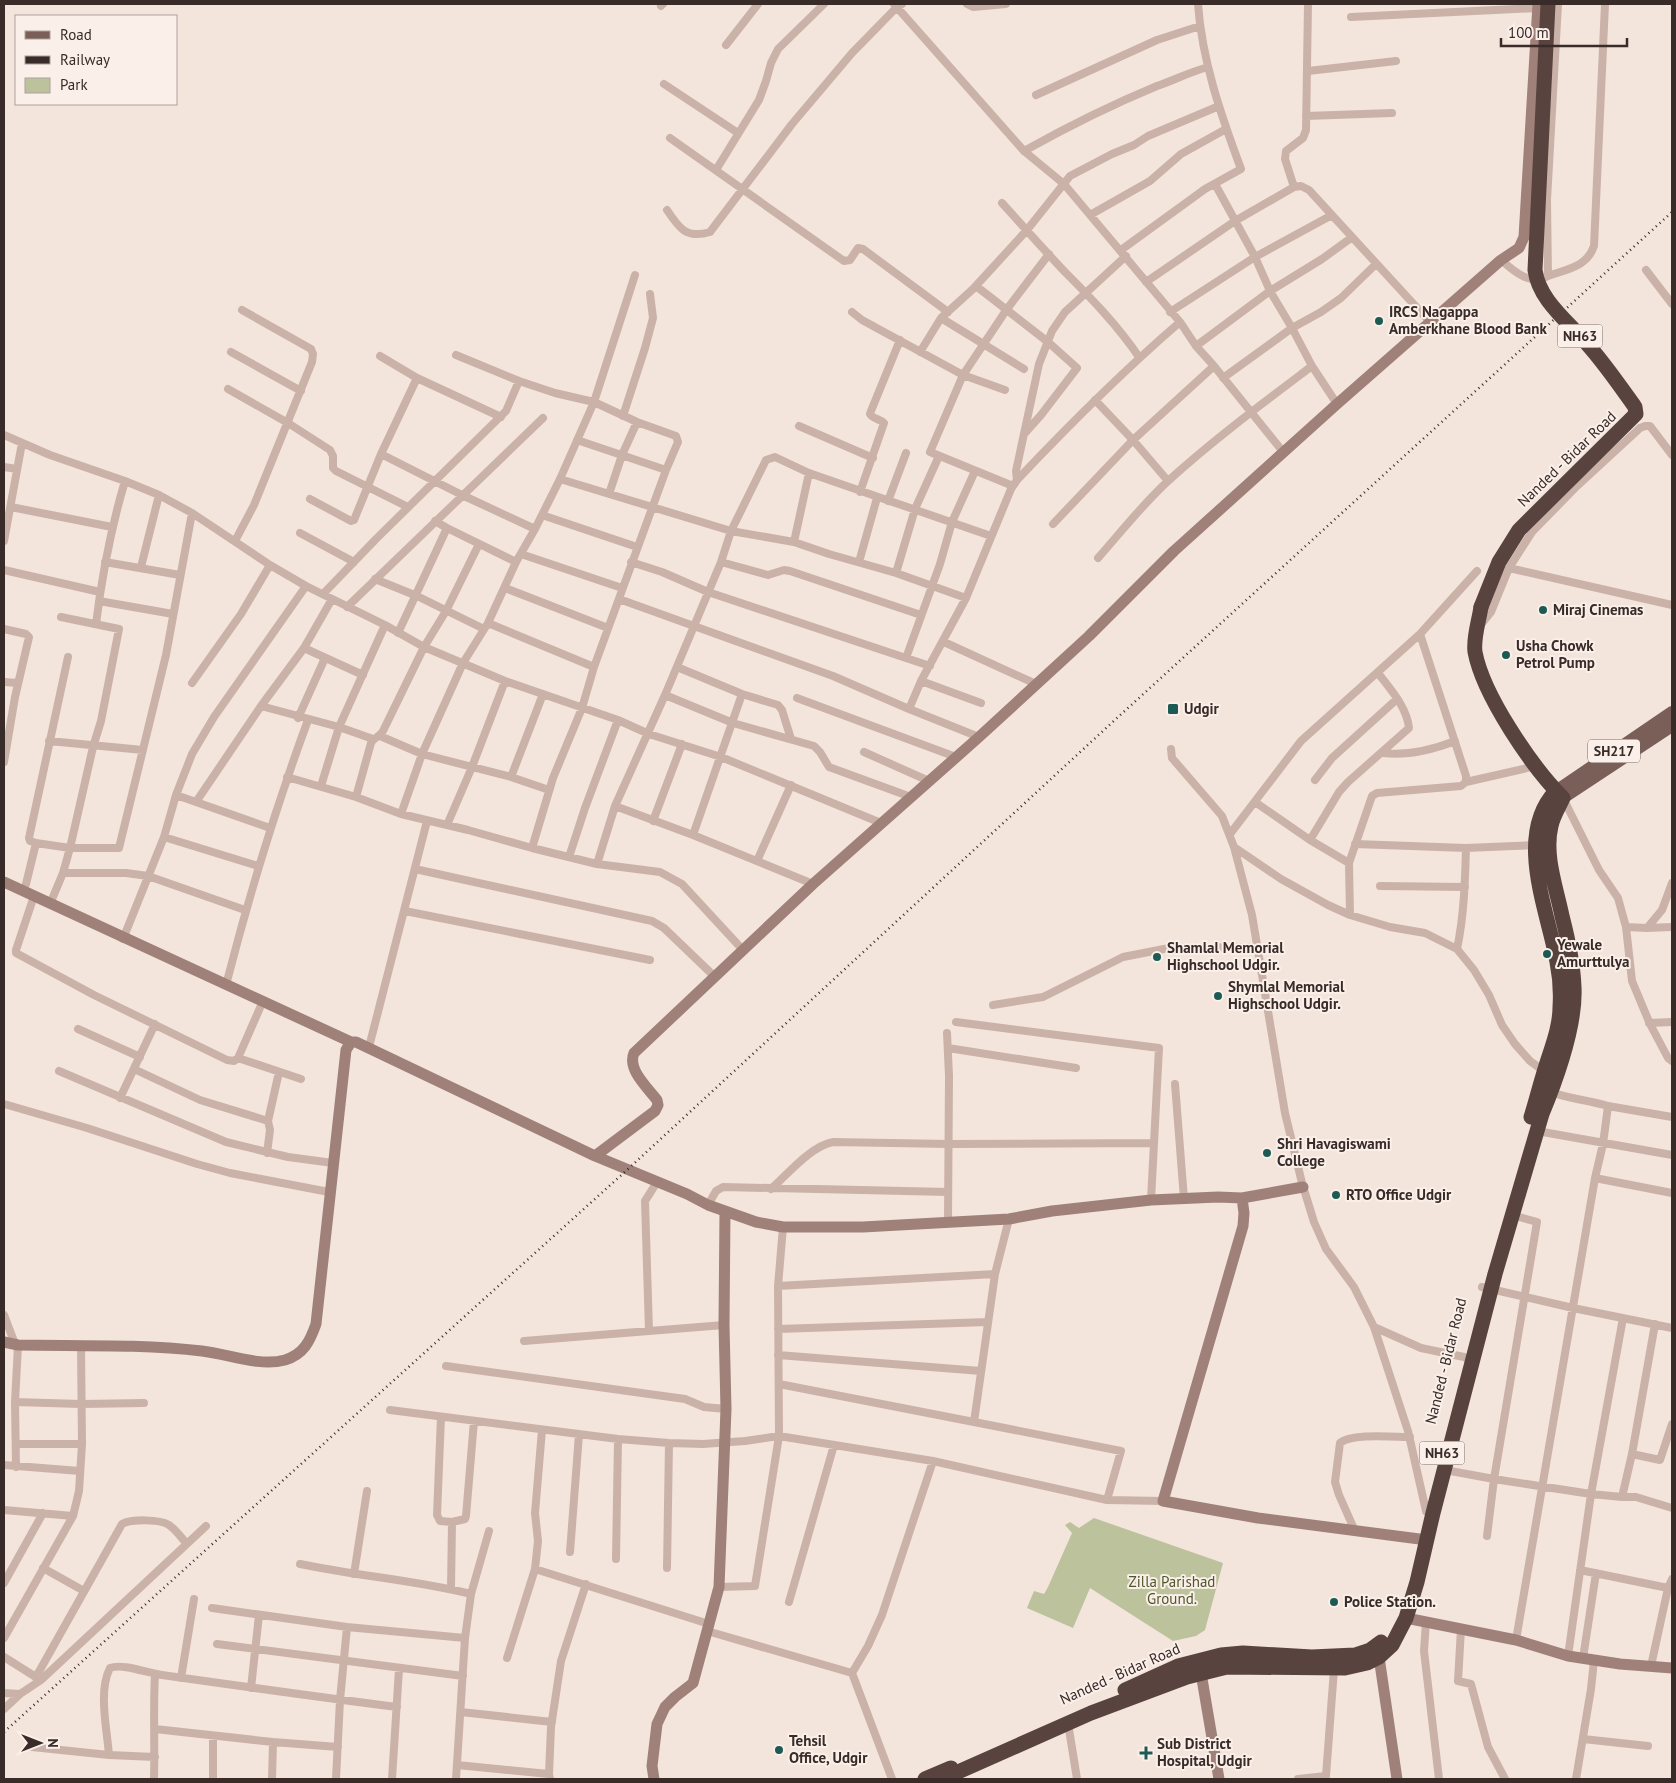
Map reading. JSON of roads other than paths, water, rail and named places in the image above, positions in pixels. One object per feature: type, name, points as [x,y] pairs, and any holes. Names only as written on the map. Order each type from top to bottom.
[{"type":"highway","name":"Nanded - Bidar Road","points":[[925,1779],[1178,1666],[1195,1661],[1221,1655],[1243,1653],[1330,1657],[1355,1655],[1370,1650],[1381,1641],[1391,1628],[1402,1608],[1445,1470],[1487,1288],[1550,1074],[1571,1022],[1574,1005],[1571,957],[1552,876],[1542,845],[1551,825],[1559,794],[1536,766],[1508,724],[1481,676],[1475,650],[1481,607],[1499,562],[1518,530],[1636,414],[1635,407],[1589,345],[1542,294],[1536,281],[1541,5]]},
{"type":"highway","name":"Nanded - Bidar Road","points":[[1487,1288],[1551,1092],[1550,1074]]},
{"type":"highway","name":"Nanded - Bidar Road","points":[[948,1778],[1068,1723],[1178,1680],[1201,1673],[1227,1667],[1334,1669],[1366,1663],[1378,1657],[1392,1645],[1406,1618],[1417,1582],[1426,1511],[1469,1360]]},
{"type":"main road","name":"SH217","points":[[1559,794],[1672,712]]},
{"type":"main road","name":"SH217","points":[[1559,794],[1672,726]]},
{"type":"street","points":[[726,45],[746,16],[758,4]]},
{"type":"street","points":[[716,170],[758,100],[778,49],[824,4]]},
{"type":"street","points":[[967,4],[973,7],[1006,4]]},
{"type":"street","points":[[1015,483],[1039,364],[1052,331],[1065,312],[1087,293],[1124,253],[1205,189],[1241,169],[1226,129],[1208,67],[1198,4]]},
{"type":"street","points":[[1294,187],[1285,159],[1286,152],[1304,138],[1306,130],[1308,4]]},
{"type":"street","points":[[1548,276],[1547,200],[1558,4]]},
{"type":"street","points":[[1501,260],[1527,279],[1545,278],[1584,262],[1590,256],[1594,246],[1605,4]]},
{"type":"street","points":[[668,210],[681,229],[692,234],[710,232],[792,124],[846,60],[898,5],[1024,151],[1064,184],[1124,253],[1180,322],[1196,346],[1284,453]]},
{"type":"street","points":[[595,1156],[655,1111],[658,1105],[657,1100],[632,1066],[634,1053],[742,949],[1089,636],[1174,552],[1336,404],[1501,260],[1519,248],[1524,237],[1541,5],[1351,17]]},
{"type":"street","points":[[1036,95],[1157,40],[1200,26]]},
{"type":"street","points":[[1308,71],[1396,61]]},
{"type":"street","points":[[1024,151],[1138,94],[1196,70],[1208,67]]},
{"type":"street","points":[[664,84],[738,133]]},
{"type":"street","points":[[920,352],[941,318],[976,286],[1027,230],[1070,176],[1112,154],[1134,146],[1148,136],[1219,106]]},
{"type":"street","points":[[1306,116],[1392,113]]},
{"type":"street","points":[[1090,215],[1150,181],[1181,154],[1226,129]]},
{"type":"street","points":[[670,138],[844,261],[850,260],[858,248],[862,249],[948,312]]},
{"type":"street","points":[[1215,184],[1255,257],[1270,291],[1312,366],[1336,404]]},
{"type":"street","points":[[1146,282],[1235,221],[1294,187],[1301,186],[1309,190],[1430,322]]},
{"type":"street","points":[[1002,203],[1087,293],[1139,357]]},
{"type":"street","points":[[1170,312],[1255,257],[1332,216]]},
{"type":"street","points":[[1196,346],[1270,291],[1322,259],[1351,238]]},
{"type":"street","points":[[1015,483],[975,471],[930,452],[962,375],[1049,254]]},
{"type":"street","points":[[1223,378],[1292,328],[1341,298],[1376,264]]},
{"type":"street","points":[[1646,270],[1672,304]]},
{"type":"street","points":[[401,814],[422,754],[464,664],[486,626],[516,562],[560,479],[594,402],[635,275]]},
{"type":"street","points":[[976,286],[1048,342],[1077,368],[1024,434]]},
{"type":"street","points":[[623,416],[653,318],[650,294]]},
{"type":"street","points":[[235,541],[254,505],[301,391],[312,362],[313,354],[311,349],[242,310]]},
{"type":"street","points":[[852,312],[862,320],[962,375],[1005,390]]},
{"type":"street","points":[[941,318],[1024,369]]},
{"type":"street","points":[[909,709],[921,681],[944,642],[966,598],[1015,483],[1072,422],[1139,357],[1180,322]]},
{"type":"street","points":[[860,492],[884,423],[872,417],[870,411],[900,340]]},
{"type":"street","points":[[231,352],[301,391]]},
{"type":"street","points":[[456,355],[519,380],[594,402],[677,438],[678,442],[631,562],[594,667],[582,708],[549,790],[532,848]]},
{"type":"street","points":[[380,356],[417,378],[500,417]]},
{"type":"street","points":[[1053,524],[1133,440],[1214,366]]},
{"type":"street","points":[[1098,558],[1143,506],[1168,481],[1251,412],[1312,366]]},
{"type":"street","points":[[310,499],[351,521],[356,517],[381,454],[417,378]]},
{"type":"street","points":[[324,594],[408,507],[500,417],[509,406],[519,380]]},
{"type":"street","points":[[228,389],[288,423],[330,450],[333,456],[333,468],[336,471],[408,507]]},
{"type":"street","points":[[1095,400],[1168,481]]},
{"type":"street","points":[[347,607],[543,418]]},
{"type":"street","points":[[609,494],[622,455],[637,422]]},
{"type":"street","points":[[799,426],[873,458]]},
{"type":"street","points":[[1477,629],[1491,612],[1510,568],[1532,532],[1640,428],[1650,426],[1672,455]]},
{"type":"street","points":[[4,435],[50,455],[125,480],[159,496],[192,513],[270,565],[306,586],[385,625],[424,647],[505,681],[618,720],[648,734],[721,757],[881,823]]},
{"type":"street","points":[[576,440],[666,470]]},
{"type":"street","points":[[4,541],[22,443]]},
{"type":"street","points":[[888,500],[906,453]]},
{"type":"street","points":[[381,454],[435,482],[535,529]]},
{"type":"street","points":[[896,573],[915,509],[939,456]]},
{"type":"street","points":[[597,864],[615,806],[665,695],[721,562],[731,531],[766,460],[775,457],[809,473],[860,492],[991,536]]},
{"type":"street","points":[[4,467],[17,469]]},
{"type":"street","points":[[906,658],[932,586],[952,522],[975,471]]},
{"type":"street","points":[[794,542],[809,473]]},
{"type":"street","points":[[560,479],[731,531],[794,542],[896,573],[966,598]]},
{"type":"street","points":[[96,624],[98,601],[112,527],[125,480]]},
{"type":"street","points":[[141,567],[159,496]]},
{"type":"street","points":[[859,562],[877,498]]},
{"type":"street","points":[[11,507],[112,527]]},
{"type":"street","points":[[68,657],[29,834],[30,840],[70,848],[119,848],[166,655],[192,513]]},
{"type":"street","points":[[542,515],[637,547]]},
{"type":"street","points":[[435,521],[516,562]]},
{"type":"street","points":[[398,633],[417,596],[447,528]]},
{"type":"street","points":[[300,533],[354,562]]},
{"type":"street","points":[[356,797],[376,738],[424,647],[446,611],[479,544]]},
{"type":"street","points":[[521,554],[622,588]]},
{"type":"street","points":[[105,562],[180,575]]},
{"type":"street","points":[[631,562],[662,572],[708,592],[930,666]]},
{"type":"street","points":[[721,562],[768,575],[790,570],[921,615]]},
{"type":"street","points":[[192,683],[241,614],[270,565]]},
{"type":"street","points":[[1510,568],[1672,605]]},
{"type":"street","points":[[4,570],[100,592]]},
{"type":"street","points":[[1230,834],[1301,742],[1420,634],[1477,572]]},
{"type":"street","points":[[375,580],[417,596],[446,611],[594,667]]},
{"type":"street","points":[[124,939],[164,837],[176,795],[192,754],[214,717],[306,586]]},
{"type":"street","points":[[505,588],[608,628]]},
{"type":"street","points":[[196,802],[261,706],[304,648],[332,599]]},
{"type":"street","points":[[618,599],[833,676],[909,709],[979,736]]},
{"type":"street","points":[[98,601],[173,614]]},
{"type":"street","points":[[50,904],[63,873],[70,848],[93,747],[101,721],[119,629],[61,617]]},
{"type":"street","points":[[321,786],[339,728],[385,625]]},
{"type":"street","points":[[4,629],[26,634],[29,638],[7,725],[4,757]]},
{"type":"street","points":[[1420,634],[1456,741],[1466,782]]},
{"type":"street","points":[[944,642],[1036,684]]},
{"type":"street","points":[[304,648],[363,675]]},
{"type":"street","points":[[298,718],[325,658]]},
{"type":"street","points":[[676,668],[742,694],[778,705],[782,710],[791,739]]},
{"type":"street","points":[[1310,840],[1339,792],[1409,728],[1408,720],[1397,699],[1378,673]]},
{"type":"street","points":[[447,826],[505,681]]},
{"type":"street","points":[[921,681],[981,703]]},
{"type":"street","points":[[4,682],[18,683]]},
{"type":"street","points":[[511,777],[542,694]]},
{"type":"street","points":[[693,835],[742,694]]},
{"type":"street","points":[[665,695],[733,723],[814,746],[820,752],[828,767],[911,797]]},
{"type":"street","points":[[797,698],[956,757]]},
{"type":"street","points":[[1314,780],[1332,758],[1397,699]]},
{"type":"street","points":[[261,706],[298,718],[376,738],[422,754],[511,777],[549,790]]},
{"type":"street","points":[[226,985],[258,866],[286,777],[308,720]]},
{"type":"street","points":[[569,857],[618,720]]},
{"type":"street","points":[[1382,753],[1404,754],[1434,749],[1456,741]]},
{"type":"street","points":[[49,742],[143,750]]},
{"type":"street","points":[[653,820],[682,744]]},
{"type":"street","points":[[1171,749],[1172,758],[1222,816],[1230,834],[1252,916],[1285,1113],[1303,1187],[1314,1222],[1326,1249],[1354,1287],[1374,1327],[1410,1437],[1426,1511]]},
{"type":"street","points":[[864,752],[929,781]]},
{"type":"street","points":[[1350,915],[1349,863],[1372,796],[1376,793],[1461,786],[1466,782],[1536,766]]},
{"type":"street","points":[[286,777],[356,797],[401,814],[532,848],[597,864],[660,872],[682,884],[742,949]]},
{"type":"street","points":[[757,861],[791,785]]},
{"type":"street","points":[[1559,794],[1599,870],[1618,898],[1626,927],[1632,981],[1649,1023],[1668,1058],[1672,1061]]},
{"type":"street","points":[[176,795],[270,828]]},
{"type":"street","points":[[1255,802],[1310,840],[1349,863]]},
{"type":"street","points":[[615,806],[693,835],[813,884]]},
{"type":"street","points":[[369,1047],[427,821]]},
{"type":"street","points":[[164,837],[258,866]]},
{"type":"street","points":[[26,884],[36,842]]},
{"type":"street","points":[[1355,844],[1466,848],[1542,845]]},
{"type":"street","points":[[1234,847],[1281,879],[1350,915],[1390,927],[1425,932],[1457,949],[1474,970],[1489,994],[1502,1024],[1515,1044],[1530,1061],[1550,1074]]},
{"type":"street","points":[[1457,949],[1465,887],[1466,848]]},
{"type":"street","points":[[415,869],[652,921],[664,928],[714,976]]},
{"type":"street","points":[[63,873],[126,873],[148,876],[245,910]]},
{"type":"street","points":[[4,882],[124,939],[351,1042],[369,1047],[595,1156],[687,1194],[708,1205],[756,1222],[783,1227],[863,1227],[1008,1219],[1052,1211],[1151,1200],[1218,1197],[1242,1198],[1303,1187]]},
{"type":"street","points":[[1647,928],[1662,910],[1672,882]]},
{"type":"street","points":[[1380,886],[1465,887]]},
{"type":"street","points":[[34,896],[16,953],[226,1060],[234,1061],[238,1058],[264,1001]]},
{"type":"street","points":[[405,911],[650,960]]},
{"type":"street","points":[[1626,927],[1672,927]]},
{"type":"street","points":[[993,1005],[1043,997],[1123,957],[1169,948],[1257,947]]},
{"type":"street","points":[[956,1022],[1159,1048],[1151,1200]]},
{"type":"street","points":[[1649,1023],[1672,1022]]},
{"type":"street","points":[[120,1098],[155,1024]]},
{"type":"street","points":[[78,1029],[140,1057]]},
{"type":"street","points":[[947,1033],[948,1221]]},
{"type":"street","points":[[12,1344],[202,1351],[264,1362],[284,1360],[300,1354],[310,1341],[316,1324],[346,1050],[351,1042]]},
{"type":"street","points":[[948,1048],[1076,1068]]},
{"type":"street","points":[[238,1058],[301,1079]]},
{"type":"street","points":[[134,1069],[200,1100],[268,1121]]},
{"type":"street","points":[[59,1071],[226,1142],[267,1153],[333,1164]]},
{"type":"street","points":[[267,1153],[270,1130],[268,1121],[279,1072]]},
{"type":"street","points":[[1175,1084],[1184,1199]]},
{"type":"street","points":[[1551,1092],[1564,1097],[1589,1100],[1608,1106],[1672,1117]]},
{"type":"street","points":[[4,1104],[205,1166],[269,1181],[330,1192]]},
{"type":"street","points":[[1516,1640],[1595,1178],[1603,1144],[1608,1106]]},
{"type":"street","points":[[1537,1131],[1672,1155]]},
{"type":"street","points":[[771,1189],[816,1149],[826,1143],[833,1142],[949,1144],[1154,1143]]},
{"type":"street","points":[[1595,1178],[1672,1193]]},
{"type":"street","points":[[648,1331],[645,1201],[657,1182]]},
{"type":"street","points":[[708,1205],[716,1192],[723,1188],[948,1192]]},
{"type":"street","points":[[1163,1501],[1242,1226],[1244,1213],[1242,1198]]},
{"type":"street","points":[[654,1779],[652,1766],[657,1724],[665,1706],[693,1683],[718,1587],[726,1409],[724,1325],[725,1211]]},
{"type":"street","points":[[1487,1536],[1494,1479],[1537,1222],[1512,1215]]},
{"type":"street","points":[[974,1422],[996,1274],[1008,1219]]},
{"type":"street","points":[[718,1587],[755,1586],[779,1436],[778,1286],[783,1227]]},
{"type":"street","points":[[778,1286],[996,1274]]},
{"type":"street","points":[[1487,1288],[1672,1328]]},
{"type":"street","points":[[4,1315],[12,1344],[16,1467]]},
{"type":"street","points":[[1568,1656],[1591,1494],[1623,1318]]},
{"type":"street","points":[[778,1329],[988,1322]]},
{"type":"street","points":[[1622,1497],[1632,1454],[1655,1324]]},
{"type":"street","points":[[524,1341],[724,1325]]},
{"type":"street","points":[[1374,1327],[1421,1348],[1469,1360]]},
{"type":"street","points":[[4,1638],[73,1516],[79,1491],[82,1444],[81,1346]]},
{"type":"street","points":[[778,1355],[981,1371]]},
{"type":"street","points":[[446,1366],[685,1399],[704,1407],[726,1409]]},
{"type":"street","points":[[779,1384],[1121,1452],[1107,1500]]},
{"type":"street","points":[[15,1402],[144,1403]]},
{"type":"street","points":[[390,1410],[669,1444],[745,1442],[779,1436],[933,1461],[1107,1500],[1163,1501],[1258,1518],[1423,1539]]},
{"type":"street","points":[[441,1417],[437,1515],[440,1521],[452,1522],[465,1519],[474,1421]]},
{"type":"street","points":[[1632,1454],[1660,1460],[1672,1424]]},
{"type":"street","points":[[507,1658],[535,1569],[538,1541],[535,1513],[542,1430]]},
{"type":"street","points":[[570,1552],[580,1434]]},
{"type":"street","points":[[1355,1530],[1335,1482],[1340,1442],[1344,1439],[1358,1438],[1410,1437]]},
{"type":"street","points":[[616,1559],[618,1439]]},
{"type":"street","points":[[16,1444],[82,1444]]},
{"type":"street","points":[[667,1568],[669,1444]]},
{"type":"street","points":[[789,1602],[834,1445]]},
{"type":"street","points":[[852,1673],[868,1646],[882,1614],[933,1461]]},
{"type":"street","points":[[4,1465],[80,1471]]},
{"type":"street","points":[[1445,1470],[1591,1494],[1636,1497],[1672,1508]]},
{"type":"street","points":[[354,1574],[367,1491]]},
{"type":"street","points":[[4,1510],[73,1516]]},
{"type":"street","points":[[4,1583],[43,1513]]},
{"type":"street","points":[[39,1678],[84,1591],[122,1524],[128,1520],[161,1522],[167,1524],[186,1543]]},
{"type":"street","points":[[451,1589],[452,1522]]},
{"type":"street","points":[[4,1709],[206,1526]]},
{"type":"street","points":[[456,1779],[465,1638],[471,1594],[489,1531]]},
{"type":"street","points":[[300,1564],[471,1594]]},
{"type":"street","points":[[44,1568],[84,1591]]},
{"type":"street","points":[[535,1569],[586,1584],[708,1628],[852,1673]]},
{"type":"street","points":[[1580,1570],[1668,1588]]},
{"type":"street","points":[[1576,1779],[1582,1739],[1596,1573]]},
{"type":"street","points":[[1651,1666],[1668,1588],[1672,1579]]},
{"type":"street","points":[[457,1766],[549,1776],[552,1722],[562,1661],[586,1584]]},
{"type":"street","points":[[181,1678],[194,1599]]},
{"type":"street","points":[[212,1608],[347,1627],[465,1638]]},
{"type":"street","points":[[251,1688],[259,1615]]},
{"type":"street","points":[[1406,1618],[1516,1640],[1568,1656],[1672,1668]]},
{"type":"street","points":[[1426,1622],[1424,1651],[1439,1779]]},
{"type":"street","points":[[336,1779],[340,1700],[347,1627]]},
{"type":"street","points":[[1461,1628],[1458,1681],[1470,1684],[1488,1747],[1505,1779]]},
{"type":"street","points":[[217,1644],[463,1676]]},
{"type":"street","points":[[4,1657],[39,1678]]},
{"type":"street","points":[[1378,1657],[1397,1779]]},
{"type":"street","points":[[109,1755],[104,1692],[105,1677],[110,1668],[116,1666],[181,1678],[396,1707]]},
{"type":"street","points":[[392,1779],[399,1669]]},
{"type":"street","points":[[1298,1779],[1326,1776],[1334,1669]]},
{"type":"street","points":[[852,1673],[892,1779]]},
{"type":"street","points":[[1201,1673],[1219,1779]]},
{"type":"street","points":[[154,1779],[155,1729],[153,1704],[155,1674]]},
{"type":"street","points":[[4,1693],[20,1694]]},
{"type":"street","points":[[461,1712],[552,1722]]},
{"type":"street","points":[[1068,1723],[1077,1779]]},
{"type":"street","points":[[155,1729],[338,1747]]},
{"type":"street","points":[[213,1736],[213,1779]]},
{"type":"street","points":[[1582,1739],[1648,1746]]},
{"type":"street","points":[[272,1742],[272,1779]]},
{"type":"street","points":[[32,1747],[109,1755],[155,1757]]},
{"type":"railway","points":[[4,1732],[627,1170],[1117,718],[1672,212]]},
{"type":"place","name":"IRCS Nagappa Amberkhane Blood Bank","points":[[1379,321]]},
{"type":"place","name":"Miraj Cinemas","points":[[1543,610]]},
{"type":"place","name":"Usha Chowk Petrol Pump","points":[[1506,655]]},
{"type":"place","name":"Udgir","points":[[1173,709]]},
{"type":"place","name":"Yewale Amurttulya","points":[[1547,954]]},
{"type":"place","name":"Shamlal Memorial Highschool Udgir.","points":[[1157,957]]},
{"type":"place","name":"Shymlal Memorial Highschool Udgir.","points":[[1218,996]]},
{"type":"place","name":"Shri Havagiswami College","points":[[1267,1153]]},
{"type":"place","name":"RTO Office Udgir","points":[[1336,1195]]},
{"type":"place","name":"Police Station.","points":[[1334,1602]]},
{"type":"place","name":"Tehsil Office, Udgir","points":[[779,1750]]},
{"type":"place","name":"Sub District Hospital, Udgir","points":[[1146,1753]]},
{"type":"park label","name":"Zilla Parishad Ground.","points":[[1172,1590]]}]
